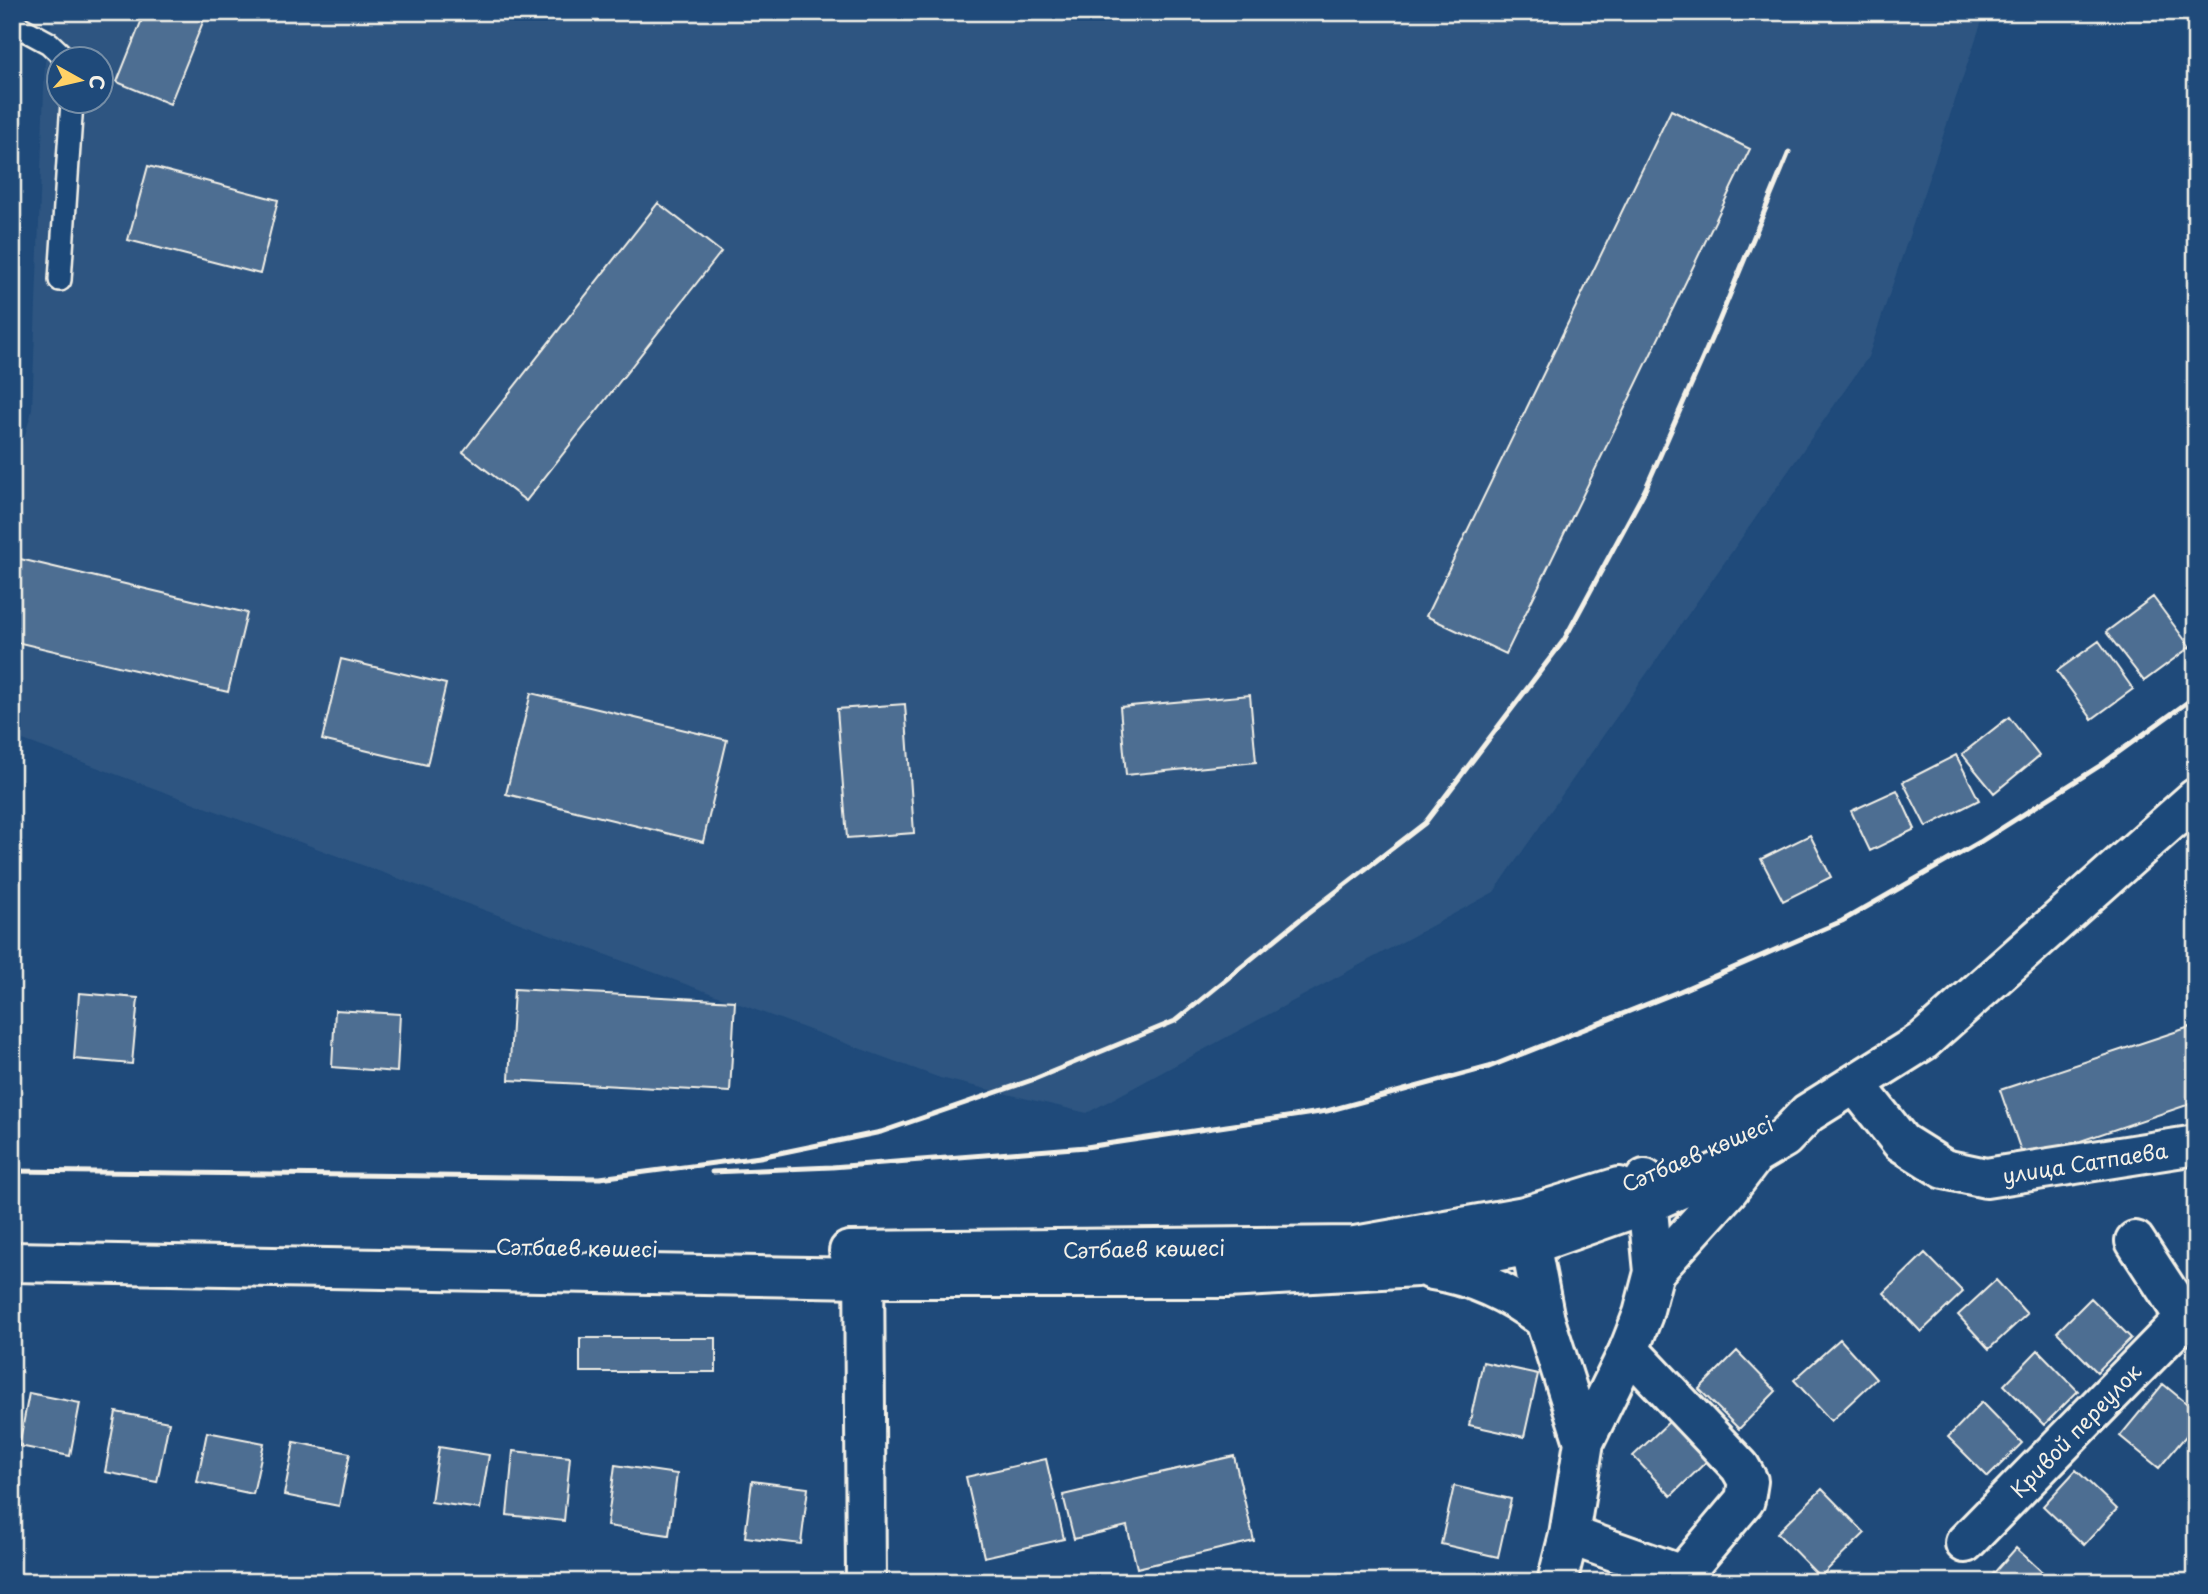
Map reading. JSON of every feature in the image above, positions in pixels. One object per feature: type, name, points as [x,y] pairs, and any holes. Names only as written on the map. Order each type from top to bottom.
[{"type":"main road","points":[[1808,1113],[1923,1041],[2196,798]]},
{"type":"main road","name":"улица Сатпаева","points":[[1856,1085],[1901,1142],[1944,1169],[1986,1178],[2196,1145]]},
{"type":"main road","name":"Сәтбаев көшесі","points":[[12,1239],[864,1264],[1227,1278],[1416,1268],[1755,1155],[1784,1138],[1808,1113]]},
{"type":"main road","name":"Сәтбаев көшесі","points":[[1647,1191],[1774,1118],[1808,1113]]},
{"type":"main road","points":[[1654,1272],[1729,1189],[1755,1155]]},
{"type":"main road","points":[[1557,1582],[1569,1535],[1584,1442],[1629,1350],[1643,1314],[1654,1272],[1647,1191]]},
{"type":"main road","points":[[1528,1230],[1545,1320],[1584,1442]]},
{"type":"main road","name":"Сәтбаев көшесі","points":[[12,1262],[864,1264],[1355,1246],[1528,1230]]},
{"type":"main road","points":[[2135,1241],[2190,1322]]},
{"type":"main road","points":[[864,1264],[866,1582]]},
{"type":"main road","points":[[1416,1268],[1446,1272],[1478,1281],[1526,1305],[1545,1320]]},
{"type":"main road","name":"Кривой переулок","points":[[1965,1543],[2190,1322]]},
{"type":"main road","points":[[1569,1535],[1688,1578],[1745,1500],[1748,1481],[1740,1467],[1629,1350]]},
{"type":"lane","points":[[12,23],[52,46]]},
{"type":"lane","points":[[60,280],[71,116]]},
{"type":"shaded area","points":[[53,12],[1985,12],[1868,357],[1494,892],[1087,1113],[940,1078],[12,736],[12,481],[32,410],[46,56],[46,116],[116,116],[116,46],[48,46]]},
{"type":"building","points":[[145,12],[207,12],[170,104],[117,82]]},
{"type":"building","points":[[1671,110],[1750,149],[1506,654],[1426,616]]},
{"type":"building","points":[[148,166],[278,200],[260,274],[128,240]]},
{"type":"building","points":[[658,203],[721,252],[526,501],[463,452]]},
{"type":"building","points":[[16,558],[247,613],[228,692],[12,641],[12,573]]},
{"type":"building","points":[[2153,597],[2190,647],[2144,681],[2106,632]]},
{"type":"building","points":[[2099,641],[2133,689],[2092,719],[2057,671]]},
{"type":"building","points":[[341,659],[446,684],[427,765],[322,740]]},
{"type":"building","points":[[531,693],[727,740],[703,842],[506,794]]},
{"type":"building","points":[[1250,695],[1256,762],[1126,775],[1120,707]]},
{"type":"building","points":[[905,704],[914,833],[847,838],[837,709]]},
{"type":"building","points":[[2009,717],[2039,756],[1994,793],[1962,754]]},
{"type":"building","points":[[1956,755],[1979,800],[1926,827],[1903,782]]},
{"type":"building","points":[[1897,790],[1915,829],[1870,851],[1851,811]]},
{"type":"building","points":[[1810,835],[1831,877],[1783,901],[1761,859]]},
{"type":"building","points":[[514,989],[735,1001],[730,1092],[509,1080]]},
{"type":"building","points":[[79,993],[138,998],[132,1064],[74,1059]]},
{"type":"building","points":[[335,1010],[400,1014],[397,1072],[332,1067]]},
{"type":"building","points":[[2196,1025],[2196,1102],[2024,1160],[2000,1090]]},
{"type":"building","points":[[1925,1253],[1963,1292],[1921,1332],[1884,1293]]},
{"type":"building","points":[[1996,1280],[2027,1314],[1989,1349],[1958,1315]]},
{"type":"building","points":[[2091,1298],[2131,1338],[2097,1372],[2057,1332]]},
{"type":"building","points":[[580,1338],[716,1338],[716,1372],[580,1372]]},
{"type":"building","points":[[1840,1339],[1876,1379],[1831,1421],[1794,1380]]},
{"type":"building","points":[[2038,1350],[2078,1391],[2044,1425],[2004,1385]]},
{"type":"building","points":[[1737,1351],[1776,1391],[1739,1429],[1699,1389]]},
{"type":"building","points":[[1483,1362],[1538,1374],[1524,1437],[1469,1425]]},
{"type":"building","points":[[2163,1384],[2196,1411],[2196,1424],[2159,1468],[2120,1436]]},
{"type":"building","points":[[29,1393],[80,1403],[70,1456],[19,1446]]},
{"type":"building","points":[[1982,1402],[2022,1443],[1988,1477],[1948,1437]]},
{"type":"building","points":[[116,1412],[169,1422],[157,1482],[105,1472]]},
{"type":"building","points":[[1671,1420],[1709,1459],[1671,1496],[1633,1456]]},
{"type":"building","points":[[207,1432],[264,1443],[253,1494],[197,1482]]},
{"type":"building","points":[[294,1442],[350,1453],[339,1506],[284,1495]]},
{"type":"building","points":[[439,1447],[489,1455],[480,1509],[431,1502]]},
{"type":"building","points":[[513,1451],[570,1457],[564,1521],[507,1515]]},
{"type":"building","points":[[1234,1456],[1254,1541],[1137,1568],[1127,1526],[1074,1539],[1063,1495]]},
{"type":"building","points":[[1046,1459],[1064,1539],[984,1557],[966,1477]]},
{"type":"building","points":[[615,1465],[677,1474],[669,1535],[607,1526]]},
{"type":"building","points":[[2076,1470],[2117,1509],[2084,1545],[2043,1506]]},
{"type":"building","points":[[752,1481],[808,1488],[801,1544],[745,1537]]},
{"type":"building","points":[[1454,1486],[1511,1499],[1498,1557],[1441,1544]]},
{"type":"building","points":[[1822,1489],[1865,1533],[1820,1577],[1777,1533]]},
{"type":"building","points":[[2016,1548],[2050,1579],[2047,1582],[1986,1582]]},
{"type":"railway","points":[[12,1171],[600,1178],[760,1157],[881,1132],[1032,1080],[1175,1021],[1425,823],[1564,640],[1645,490],[1789,152]]},
{"type":"railway","points":[[712,1172],[832,1167],[1086,1147],[1327,1111],[1489,1067],[1680,991],[1842,921],[1980,842],[2101,765],[2196,696]]}]
